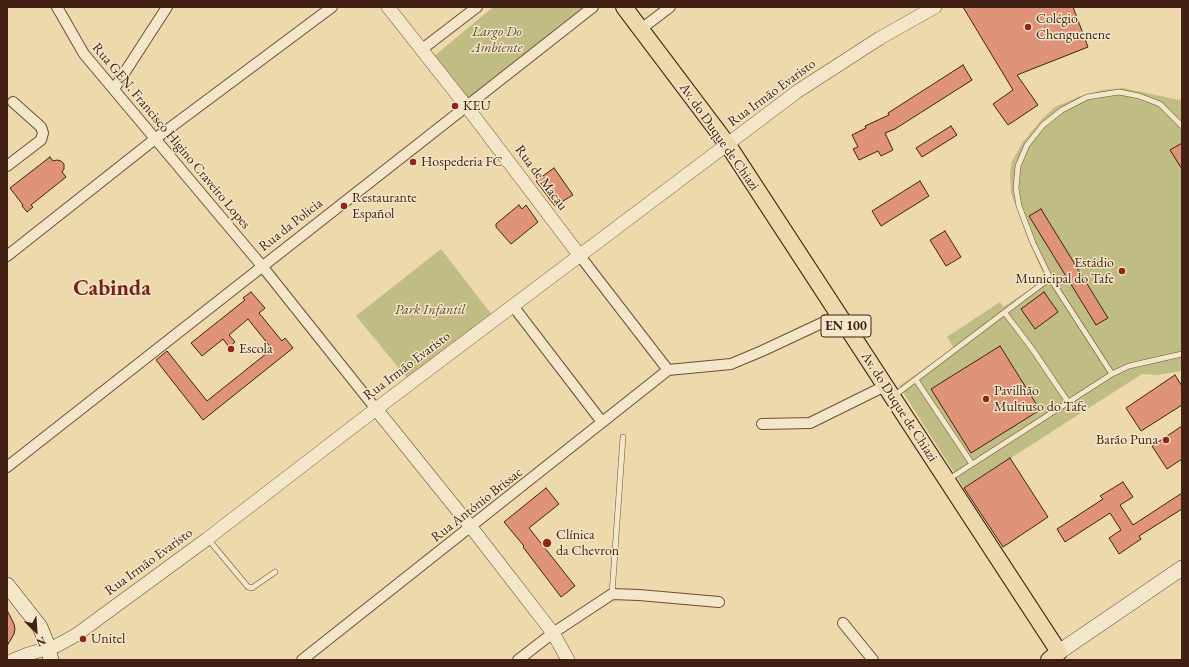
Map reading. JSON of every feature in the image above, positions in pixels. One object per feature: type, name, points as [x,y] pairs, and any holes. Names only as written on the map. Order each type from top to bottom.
[{"type":"main road","name":"Av. do Duque de Chiazi","points":[[624,7],[728,145],[947,481],[1057,657]]},
{"type":"main road","points":[[1057,657],[1182,568]]},
{"type":"main road","points":[[7,585],[40,627],[50,654]]},
{"type":"street","name":"Rua GEN. Francisco Higino Craveiro Lopes","points":[[57,7],[84,54],[262,266],[376,409]]},
{"type":"street","points":[[114,89],[167,7]]},
{"type":"street","points":[[7,256],[155,140],[332,7]]},
{"type":"street","name":"Rua de Macau","points":[[388,7],[467,107],[668,370]]},
{"type":"street","points":[[421,50],[477,7]]},
{"type":"street","name":"Rua da Policia","points":[[7,467],[593,7]]},
{"type":"street","points":[[641,29],[670,7]]},
{"type":"street","name":"Rua Irmão Evaristo","points":[[13,660],[28,654],[50,654],[207,538],[798,91],[880,38],[935,7]]},
{"type":"street","points":[[7,166],[41,140],[43,133],[41,127],[13,102]]},
{"type":"street","points":[[513,306],[602,422]]},
{"type":"street","points":[[668,370],[731,364],[839,315]]},
{"type":"street","name":"Rua António Brissac","points":[[302,660],[668,370]]},
{"type":"street","points":[[762,424],[810,423],[889,392]]},
{"type":"street","points":[[376,409],[471,527],[553,633],[568,660]]},
{"type":"street","points":[[518,660],[553,633],[612,594],[719,602]]},
{"type":"street","points":[[843,623],[873,660]]},
{"type":"lane","points":[[1112,374],[1050,278],[1034,243],[1019,206],[1016,188],[1018,166],[1026,145],[1044,125],[1062,110],[1087,97],[1120,92],[1139,96],[1160,104],[1182,126]]},
{"type":"lane","points":[[889,392],[916,380],[1050,278]]},
{"type":"lane","points":[[1005,313],[1033,350],[1068,402]]},
{"type":"lane","points":[[947,481],[1112,374],[1129,366],[1182,354]]},
{"type":"lane","points":[[916,380],[972,464]]},
{"type":"lane","points":[[612,594],[623,437]]},
{"type":"lane","points":[[207,538],[248,587],[252,588],[275,572]]},
{"type":"green space","name":"Largo Do Ambiente","points":[[493,7],[583,7],[467,100],[432,58]]},
{"type":"green space","points":[[1123,88],[1179,100],[1182,99],[1182,371],[1156,375],[1142,374],[964,488],[899,386],[954,348],[947,337],[1000,302],[1003,307],[1037,285],[1043,273],[1027,237],[1011,193],[1010,173],[1012,161],[1023,142],[1042,119],[1055,107],[1078,97],[1102,90]]},
{"type":"green space","name":"Park Infantil","points":[[441,249],[492,315],[407,378],[356,316]]},
{"type":"building","name":"Colégio Chenguenene","points":[[963,7],[1073,7],[1088,47],[1017,75],[1038,105],[1008,125],[993,104],[1013,90]]},
{"type":"building","points":[[963,65],[972,80],[895,129],[885,133],[893,150],[881,156],[878,151],[859,160],[853,149],[858,147],[852,135],[866,128],[865,126],[889,115],[888,113]]},
{"type":"building","points":[[951,126],[957,135],[922,157],[916,148]]},
{"type":"building","points":[[1182,143],[1182,169],[1170,150]]},
{"type":"building","points":[[50,157],[53,161],[61,161],[64,164],[64,169],[62,172],[66,177],[31,205],[33,207],[27,212],[10,188]]},
{"type":"building","points":[[554,168],[573,195],[555,206],[536,181]]},
{"type":"building","points":[[920,181],[929,196],[881,226],[872,211]]},
{"type":"building","points":[[519,205],[522,209],[526,205],[538,222],[511,244],[496,227],[496,224]]},
{"type":"building","points":[[1041,209],[1108,318],[1096,325],[1029,216]]},
{"type":"building","points":[[945,231],[961,257],[946,266],[930,240]]},
{"type":"building","points":[[251,292],[265,308],[259,313],[282,341],[285,338],[293,348],[203,420],[156,360],[167,351],[207,401],[272,349],[248,319],[229,335],[235,342],[229,347],[223,339],[202,356],[191,343],[245,300],[243,298]]},
{"type":"building","points":[[1044,292],[1058,312],[1035,329],[1021,309]]},
{"type":"building","name":"Pavilhão Multiuso do Tafe","points":[[1000,346],[1040,410],[971,453],[931,389]]},
{"type":"building","points":[[1175,375],[1182,386],[1182,405],[1141,431],[1126,408]]},
{"type":"building","points":[[1182,426],[1182,459],[1167,469],[1152,446]]},
{"type":"building","points":[[1010,458],[1048,517],[1003,547],[964,488]]},
{"type":"building","points":[[1123,482],[1133,497],[1120,505],[1133,525],[1182,493],[1182,509],[1139,536],[1141,539],[1119,554],[1109,538],[1121,530],[1110,513],[1065,542],[1057,529],[1103,499],[1100,496]]},
{"type":"building","points":[[546,488],[559,504],[529,528],[575,586],[561,597],[523,547],[524,546],[504,522]]},
{"type":"building","points":[[7,610],[15,629],[14,634],[7,646]]},
{"type":"place","name":"Colégio Chenguenene","points":[[1028,27]]},
{"type":"place","name":"KEU","points":[[455,106]]},
{"type":"place","name":"Hospederia FC","points":[[413,162]]},
{"type":"place","name":"Restaurante Español","points":[[344,206]]},
{"type":"place","name":"Estádio Municipal do Tafe","points":[[1122,271]]},
{"type":"place","name":"Escola","points":[[231,349]]},
{"type":"place","name":"Pavilhão Multiuso do Tafe","points":[[986,399]]},
{"type":"place","name":"Barão Puna","points":[[1166,440]]},
{"type":"place","name":"Clínica da Chevron","points":[[547,543]]},
{"type":"place","name":"Unitel","points":[[83,639]]},
{"type":"district","name":"Cabinda","points":[[112,289]]}]
